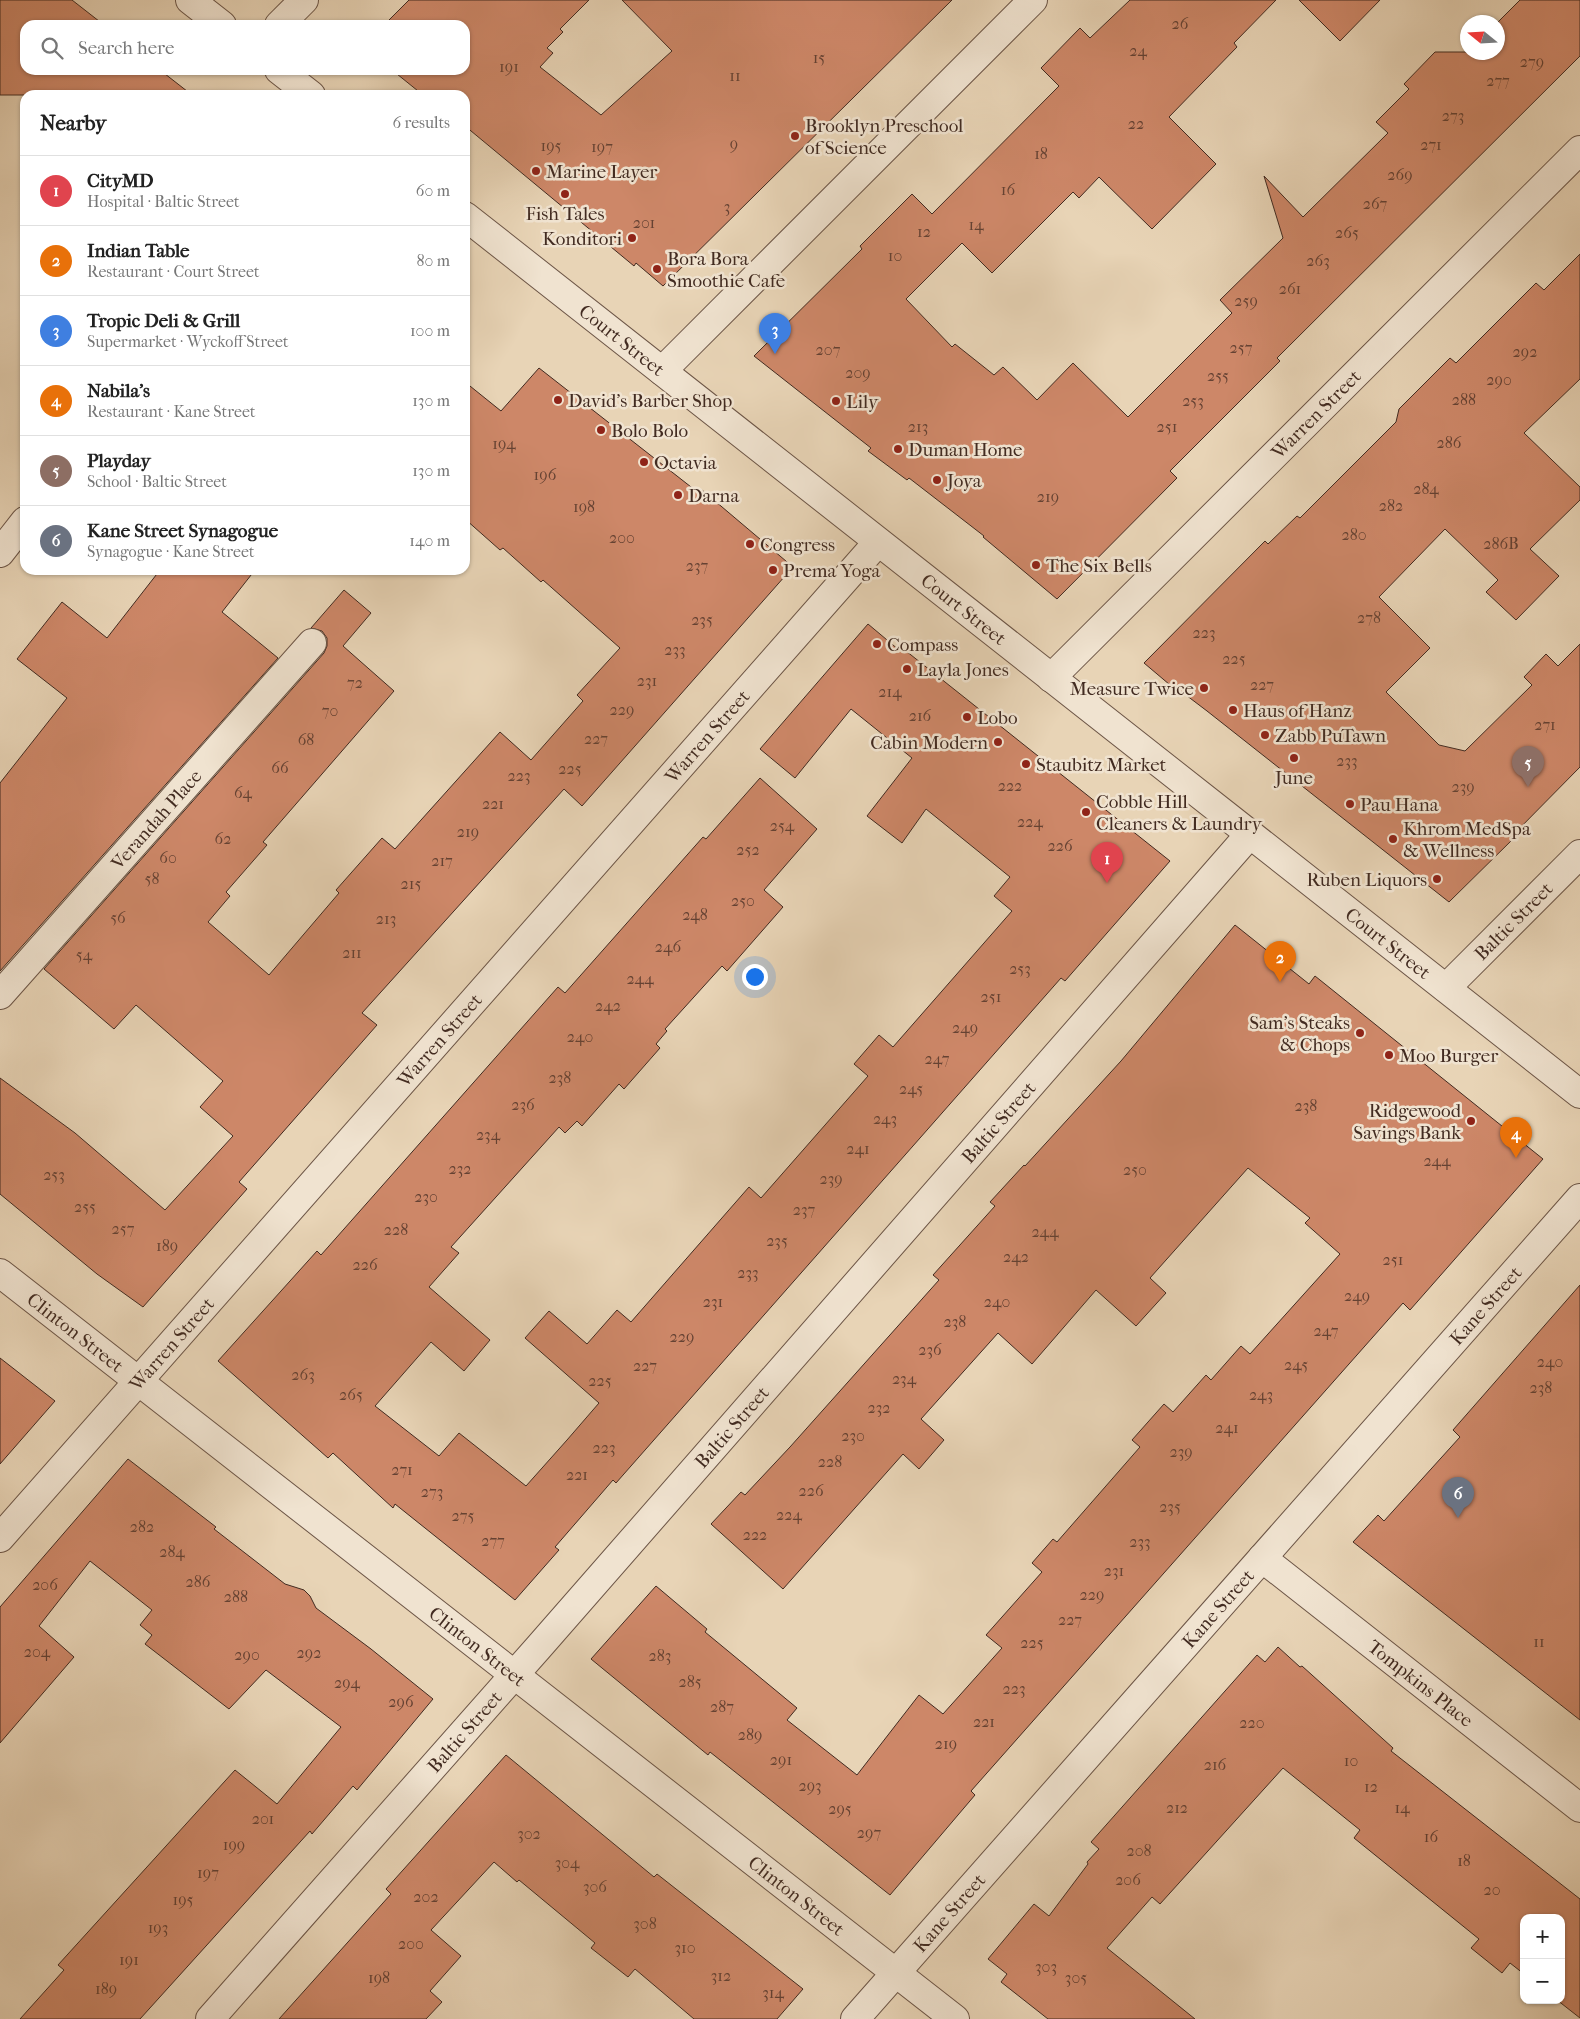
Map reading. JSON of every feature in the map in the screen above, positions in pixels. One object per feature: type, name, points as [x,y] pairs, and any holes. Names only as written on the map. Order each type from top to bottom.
[{"type":"street","points":[[190,0],[216,20]]},
{"type":"street","points":[[284,20],[304,0]]},
{"type":"street","points":[[662,371],[1033,0]]},
{"type":"street","points":[[285,75],[305,90]]},
{"type":"street","name":"Warren Street","points":[[1051,678],[1580,150]]},
{"type":"street","name":"Court Street","points":[[470,220],[1580,1094]]},
{"type":"street","points":[[0,553],[20,527]]},
{"type":"street","name":"Warren Street","points":[[0,1538],[878,542]]},
{"type":"street","name":"Verandah Place","points":[[0,995],[312,642]]},
{"type":"street","name":"Baltic Street","points":[[210,2019],[514,1676],[1250,834]]},
{"type":"street","name":"Baltic Street","points":[[1446,988],[1580,854]]},
{"type":"street","name":"Kane Street","points":[[855,2019],[1580,1198]]},
{"type":"street","name":"Clinton Street","points":[[0,1273],[955,2019]]},
{"type":"street","name":"Tompkins Place","points":[[1262,1558],[1580,1808]]},
{"type":"building","points":[[0,0],[72,0],[98,20],[20,20],[20,75],[166,75],[186,90],[20,90],[20,95],[0,95]]},
{"type":"building","points":[[409,0],[589,0],[560,29],[563,32],[547,48],[553,53],[540,67],[601,115],[672,51],[622,0],[952,0],[663,286],[636,263],[634,266],[470,130],[470,90],[417,90],[398,75],[470,75],[470,20],[389,20]]},
{"type":"building","points":[[1130,0],[1276,0],[1234,43],[1237,47],[1169,117],[1216,164],[1152,229],[1099,177],[1079,198],[1073,192],[992,273],[962,243],[906,299],[952,347],[955,344],[994,375],[1003,367],[1037,400],[1073,363],[1128,417],[1232,313],[1220,300],[1283,238],[1264,176],[1303,217],[1388,133],[1376,122],[1409,89],[1404,84],[1435,52],[1460,52],[1460,60],[1505,60],[1505,15],[1520,0],[1580,0],[1580,56],[1277,358],[1280,361],[1170,471],[1177,478],[1057,599],[984,536],[909,478],[907,480],[868,451],[871,448],[754,356],[862,249],[860,246],[912,194],[932,214],[1059,86],[1041,68],[1080,28],[1090,38]]},
{"type":"building","points":[[1299,0],[1380,0],[1340,41]]},
{"type":"building","points":[[1580,254],[1580,379],[1524,433],[1580,487],[1580,500],[1530,549],[1559,576],[1516,620],[1486,592],[1498,580],[1445,529],[1379,597],[1430,648],[1386,692],[1439,745],[1465,751],[1532,685],[1524,677],[1546,654],[1558,666],[1580,644],[1580,767],[1511,837],[1513,839],[1449,902],[1207,711],[1178,689],[1176,690],[1144,663],[1265,541],[1268,544],[1297,516],[1300,518],[1396,422],[1399,409],[1450,358],[1456,363],[1536,283],[1544,290]]},
{"type":"building","points":[[539,368],[700,494],[702,490],[793,567],[582,806],[564,789],[362,1013],[377,1025],[239,1182],[247,1189],[143,1307],[97,1274],[0,1194],[0,1078],[75,1133],[165,1210],[233,1136],[200,1107],[223,1081],[136,1005],[114,1029],[44,969],[324,653],[327,646],[327,638],[322,631],[311,628],[344,590],[371,613],[343,646],[394,691],[263,842],[267,845],[226,892],[230,896],[208,922],[269,975],[339,893],[336,890],[382,838],[395,849],[500,732],[531,760],[583,701],[577,695],[620,648],[543,580],[541,582],[503,548],[500,550],[470,523],[470,386],[501,411]]},
{"type":"building","points":[[156,575],[251,575],[222,612],[278,658],[0,971],[0,783],[67,698],[17,659],[62,602],[107,638]]},
{"type":"building","points":[[868,624],[899,650],[901,647],[1170,861],[1065,981],[1061,978],[616,1483],[613,1480],[555,1547],[559,1550],[515,1600],[395,1504],[393,1508],[333,1453],[328,1458],[218,1361],[317,1251],[321,1255],[558,987],[565,993],[703,837],[706,839],[760,778],[817,829],[764,890],[783,907],[727,971],[722,966],[665,1029],[667,1031],[656,1044],[660,1048],[624,1089],[619,1084],[582,1126],[577,1121],[565,1133],[559,1127],[451,1247],[459,1253],[429,1287],[490,1340],[464,1371],[431,1342],[375,1406],[439,1456],[459,1433],[526,1486],[567,1440],[599,1403],[525,1338],[549,1311],[587,1344],[617,1310],[631,1322],[749,1187],[761,1198],[868,1076],[854,1064],[879,1035],[893,1047],[1012,911],[994,896],[1010,877],[926,809],[902,843],[867,816],[912,758],[851,709],[795,778],[760,749]]},
{"type":"building","points":[[1235,925],[1309,984],[1315,976],[1543,1159],[1410,1310],[1403,1303],[971,1791],[975,1795],[890,1895],[710,1752],[708,1755],[591,1659],[656,1586],[707,1629],[705,1632],[797,1708],[787,1720],[857,1775],[919,1695],[943,1714],[1002,1648],[986,1635],[1042,1572],[1032,1563],[1053,1539],[1057,1542],[1140,1447],[1132,1440],[1164,1404],[1173,1412],[1206,1375],[1211,1380],[1241,1346],[1250,1354],[1340,1254],[1305,1223],[1310,1218],[1248,1168],[1150,1278],[1166,1293],[1136,1326],[1096,1290],[1032,1364],[998,1333],[921,1419],[944,1440],[919,1469],[903,1454],[783,1589],[711,1524],[741,1492],[745,1495],[790,1447],[939,1280],[933,1275],[995,1206],[990,1202],[1121,1061]]},
{"type":"building","points":[[1580,1285],[1580,1720],[1353,1542],[1378,1515],[1384,1521],[1460,1437],[1453,1430]]},
{"type":"building","points":[[0,1358],[55,1401],[0,1464]]},
{"type":"building","points":[[128,1459],[216,1527],[214,1529],[285,1584],[304,1590],[310,1596],[316,1608],[433,1699],[357,1790],[353,1786],[312,1834],[310,1831],[140,2019],[20,2019],[64,1970],[58,1965],[235,1770],[277,1804],[341,1727],[266,1670],[229,1709],[145,1644],[152,1635],[140,1625],[152,1610],[90,1561],[39,1626],[74,1657],[0,1743],[0,1607]]},
{"type":"building","points":[[1278,1647],[1300,1667],[1302,1666],[1393,1748],[1391,1751],[1580,1899],[1580,2018],[1562,2004],[1565,2004],[1565,1914],[1520,1914],[1520,1971],[1510,1963],[1502,1973],[1471,1948],[1479,1939],[1354,1838],[1360,1830],[1283,1768],[1160,1904],[1152,1897],[1107,1948],[1195,2019],[1048,2019],[1001,1982],[1007,1974],[988,1959],[1034,1904],[1049,1916],[1088,1864],[1087,1862],[1099,1849],[1091,1842],[1257,1655],[1265,1662]]},
{"type":"building","points":[[506,1755],[654,1877],[657,1874],[803,1989],[777,2019],[694,2019],[635,1969],[628,1977],[591,1948],[595,1943],[519,1880],[517,1882],[494,1862],[431,1930],[461,1956],[430,1991],[442,2002],[426,2019],[279,2019],[391,1894],[386,1889]]},
{"type":"place","name":"Brooklyn Preschool of Science","points":[[795,136]]},
{"type":"place","name":"Marine Layer","points":[[536,171]]},
{"type":"place","name":"Fish Tales","points":[[565,194]]},
{"type":"place","name":"Konditori","points":[[632,238]]},
{"type":"place","name":"Bora Bora Smoothie Cafe","points":[[657,269]]},
{"type":"place","name":"Tropic Deli & Grill","points":[[775,354]]},
{"type":"place","name":"David's Barber Shop","points":[[558,400]]},
{"type":"place","name":"Lily","points":[[836,401]]},
{"type":"place","name":"Bolo Bolo","points":[[601,430]]},
{"type":"place","name":"Duman Home","points":[[898,449]]},
{"type":"place","name":"Octavia","points":[[644,462]]},
{"type":"place","name":"Joya","points":[[937,480]]},
{"type":"place","name":"Darna","points":[[678,495]]},
{"type":"place","name":"Congress","points":[[750,544]]},
{"type":"place","name":"The Six Bells","points":[[1036,565]]},
{"type":"place","name":"Prema Yoga","points":[[773,570]]},
{"type":"place","name":"Compass","points":[[877,644]]},
{"type":"place","name":"Layla Jones","points":[[907,669]]},
{"type":"place","name":"Measure Twice","points":[[1204,688]]},
{"type":"place","name":"Haus of Hanz","points":[[1233,710]]},
{"type":"place","name":"Lobo","points":[[967,717]]},
{"type":"place","name":"Zabb PuTawn","points":[[1265,735]]},
{"type":"place","name":"Cabin Modern","points":[[998,742]]},
{"type":"place","name":"June","points":[[1294,758]]},
{"type":"place","name":"Staubitz Market","points":[[1026,764]]},
{"type":"place","name":"Playday","points":[[1528,787]]},
{"type":"place","name":"Pau Hana","points":[[1350,804]]},
{"type":"place","name":"Cobble Hill Cleaners & Laundry","points":[[1086,812]]},
{"type":"place","name":"Khrom MedSpa & Wellness","points":[[1393,839]]},
{"type":"place","name":"Ruben Liquors","points":[[1437,879]]},
{"type":"place","name":"CityMD","points":[[1107,883]]},
{"type":"place","name":"Indian Table","points":[[1280,982]]},
{"type":"place","name":"Sam's Steaks & Chops","points":[[1360,1033]]},
{"type":"place","name":"Moo Burger","points":[[1389,1055]]},
{"type":"place","name":"Ridgewood Savings Bank","points":[[1471,1121]]},
{"type":"place","name":"Nabila's","points":[[1516,1158]]},
{"type":"place","name":"Kane Street Synagogue","points":[[1458,1518]]}]
